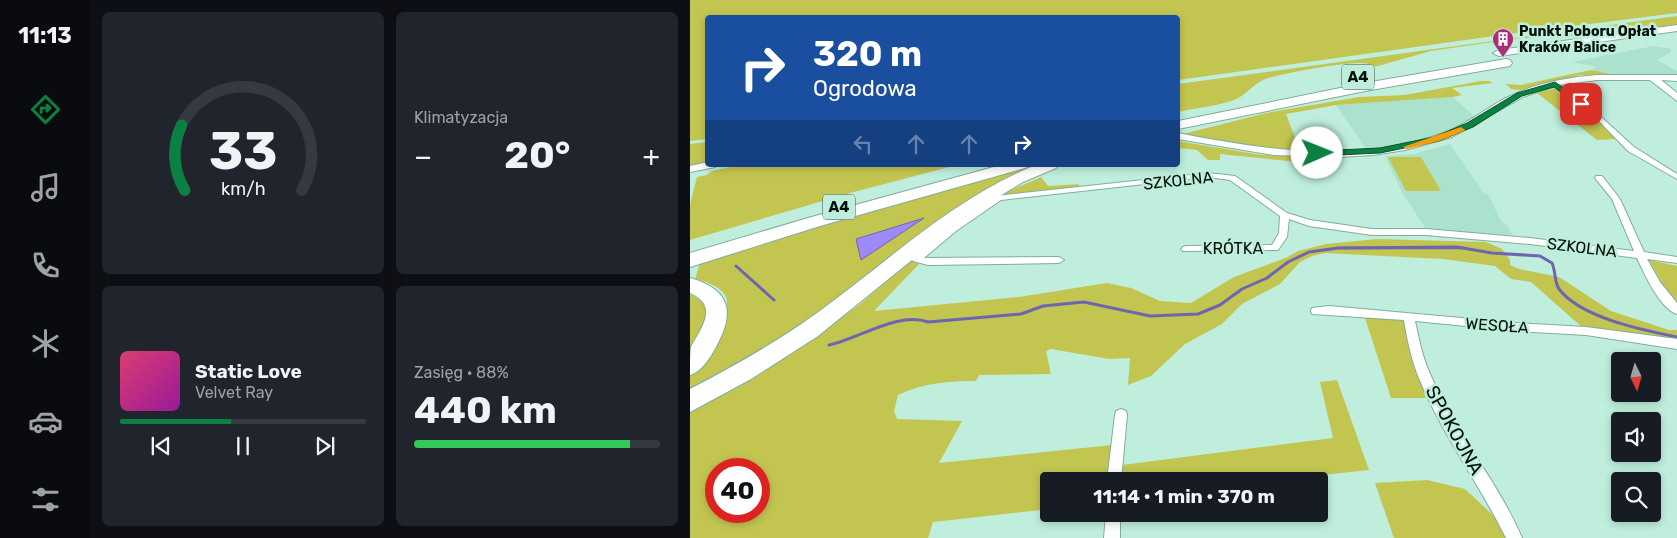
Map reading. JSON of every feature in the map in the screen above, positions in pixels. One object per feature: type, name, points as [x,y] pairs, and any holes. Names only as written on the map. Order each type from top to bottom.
[{"type":"highway","name":"A4","points":[[1180,125],[1503,58],[1677,28]]},
{"type":"highway","name":"A4","points":[[1180,116],[1352,78],[1677,36]]},
{"type":"highway","name":"A4","points":[[1181,135],[1260,108]]},
{"type":"highway","name":"A4","points":[[690,251],[983,167]]},
{"type":"highway","points":[[690,260],[843,214],[1012,167]]},
{"type":"highway","points":[[690,401],[769,356],[825,319],[961,209],[1001,186],[1045,167]]},
{"type":"highway","points":[[690,285],[713,298],[718,310],[713,333],[703,349],[690,364]]},
{"type":"street","points":[[1181,135],[1241,148],[1290,153],[1352,152],[1396,148],[1449,135],[1470,125],[1520,95],[1555,84],[1591,78],[1677,78]]},
{"type":"street","points":[[1653,78],[1677,98]]},
{"type":"street","points":[[1555,84],[1597,116],[1631,149],[1677,177]]},
{"type":"street","points":[[690,169],[705,166]]},
{"type":"street","name":"SZKOLNA","points":[[1059,260],[928,262],[916,259],[953,229],[999,198],[1208,175],[1232,178],[1284,215],[1308,223],[1354,230],[1456,234],[1677,260]]},
{"type":"street","points":[[1599,178],[1615,198],[1638,254],[1658,291],[1677,310]]},
{"type":"street","name":"KRÓTKA","points":[[1186,248],[1275,248],[1282,241],[1284,234],[1284,215]]},
{"type":"street","name":"WESOŁA","points":[[1316,311],[1410,316],[1517,327],[1586,331],[1677,344]]},
{"type":"street","name":"SPOKOJNA","points":[[1410,316],[1411,333],[1423,373],[1444,414],[1506,519],[1514,538]]},
{"type":"street","points":[[1115,472],[1122,415]]},
{"type":"street","points":[[1112,538],[1113,522]]},
{"type":"shaded area","points":[[690,0],[1677,0],[1677,13],[1509,34],[1180,80],[1180,15],[705,15],[705,139],[690,141]]},
{"type":"shaded area","points":[[1677,16],[1677,25],[1571,36],[1521,38],[1431,51],[1374,67],[1363,67],[1368,66],[1368,64],[1361,63],[1334,65],[1300,71],[1263,80],[1234,100],[1180,112],[1180,84]]},
{"type":"shaded area","points":[[1653,46],[1671,49],[1671,52],[1657,60],[1677,71],[1677,75],[1616,75],[1591,70],[1597,67],[1572,62]]},
{"type":"shaded area","points":[[1591,70],[1616,75],[1580,75],[1521,90],[1511,89],[1506,84],[1521,85]]},
{"type":"shaded area","points":[[1481,81],[1493,83],[1452,88],[1462,95],[1453,97],[1336,105],[1286,114],[1300,151],[1272,150],[1183,134],[1266,113],[1359,97],[1405,95]]},
{"type":"shaded area","points":[[1559,87],[1600,120],[1616,139],[1597,140],[1537,93]]},
{"type":"shaded area","points":[[1453,97],[1475,117],[1455,129],[1421,141],[1367,150],[1336,105]]},
{"type":"shaded area","points":[[1180,141],[1261,155],[1328,157],[1328,160],[1288,161],[1220,154],[1220,160],[1208,160],[1197,150],[1180,148]]},
{"type":"shaded area","points":[[705,142],[705,164],[690,168],[690,144]]},
{"type":"shaded area","points":[[1450,144],[1483,192],[1489,196],[1501,221],[1508,226],[1512,235],[1426,229],[1402,192],[1385,156],[1413,154]]},
{"type":"shaded area","points":[[1388,157],[1421,157],[1441,191],[1406,191]]},
{"type":"shaded area","points":[[730,167],[949,167],[850,193],[690,240],[690,205],[697,177],[707,175],[712,171]]},
{"type":"shaded area","points":[[1033,167],[834,306],[690,396],[690,372],[710,351],[722,326],[727,308],[725,295],[719,289],[712,284],[695,279],[700,263],[839,221]]},
{"type":"shaded area","points":[[1041,177],[1048,186],[1079,184],[1078,189],[998,196]]},
{"type":"shaded area","points":[[924,218],[861,260],[856,239]]},
{"type":"shaded area","points":[[1377,239],[1486,242],[1502,249],[1510,260],[1510,265],[1519,269],[1559,277],[1611,311],[1669,330],[1677,330],[1677,340],[1583,328],[1531,282],[1511,279],[1495,266],[1443,259],[1325,253],[1312,256],[1300,262],[1280,284],[1242,304],[1222,324],[1185,344],[1151,376],[1128,385],[1130,358],[1109,359],[1051,349],[1046,351],[1051,374],[979,375],[976,381],[936,384],[898,395],[894,411],[897,419],[962,421],[939,463],[1112,445],[1109,472],[1040,472],[1040,510],[933,522],[928,538],[690,538],[690,411],[782,360],[859,305],[911,260],[919,264],[874,311],[1019,297],[1107,283],[1131,288],[1160,301],[1191,303],[1234,277],[1288,257],[1298,251],[1326,244]]},
{"type":"shaded area","points":[[1649,260],[1677,266],[1677,306],[1672,302]]},
{"type":"shaded area","points":[[690,294],[703,302],[707,326],[704,337],[690,356]]},
{"type":"shaded area","points":[[1364,315],[1405,319],[1429,398],[1391,398]]},
{"type":"shaded area","points":[[1337,380],[1369,470],[1328,474],[1328,472],[1122,472],[1122,465],[1333,438],[1320,382]]},
{"type":"shaded area","points":[[1427,480],[1465,489],[1496,518],[1507,538],[1394,538],[1375,483]]},
{"type":"waterway","points":[[829,345],[878,327],[904,320],[928,322],[1021,314],[1043,306],[1084,302],[1150,316],[1198,314],[1220,305],[1242,289],[1267,278],[1288,262],[1309,252],[1338,248]]},
{"type":"waterway","points":[[1338,248],[1463,248]]},
{"type":"waterway","points":[[1338,248],[1463,248]]},
{"type":"waterway","points":[[1463,248],[1492,253],[1540,256],[1552,263],[1559,289],[1582,308],[1614,321],[1647,331],[1677,337]]},
{"type":"waterway","points":[[736,266],[774,300]]},
{"type":"slow traffic","points":[[1407,147],[1461,130]]},
{"type":"place","name":"Punkt Poboru Opłat Kraków Balice","points":[[1503,58]]},
{"type":"route","points":[[1317,153],[1380,151],[1436,139],[1470,125],[1520,95],[1555,84],[1581,104]]}]
